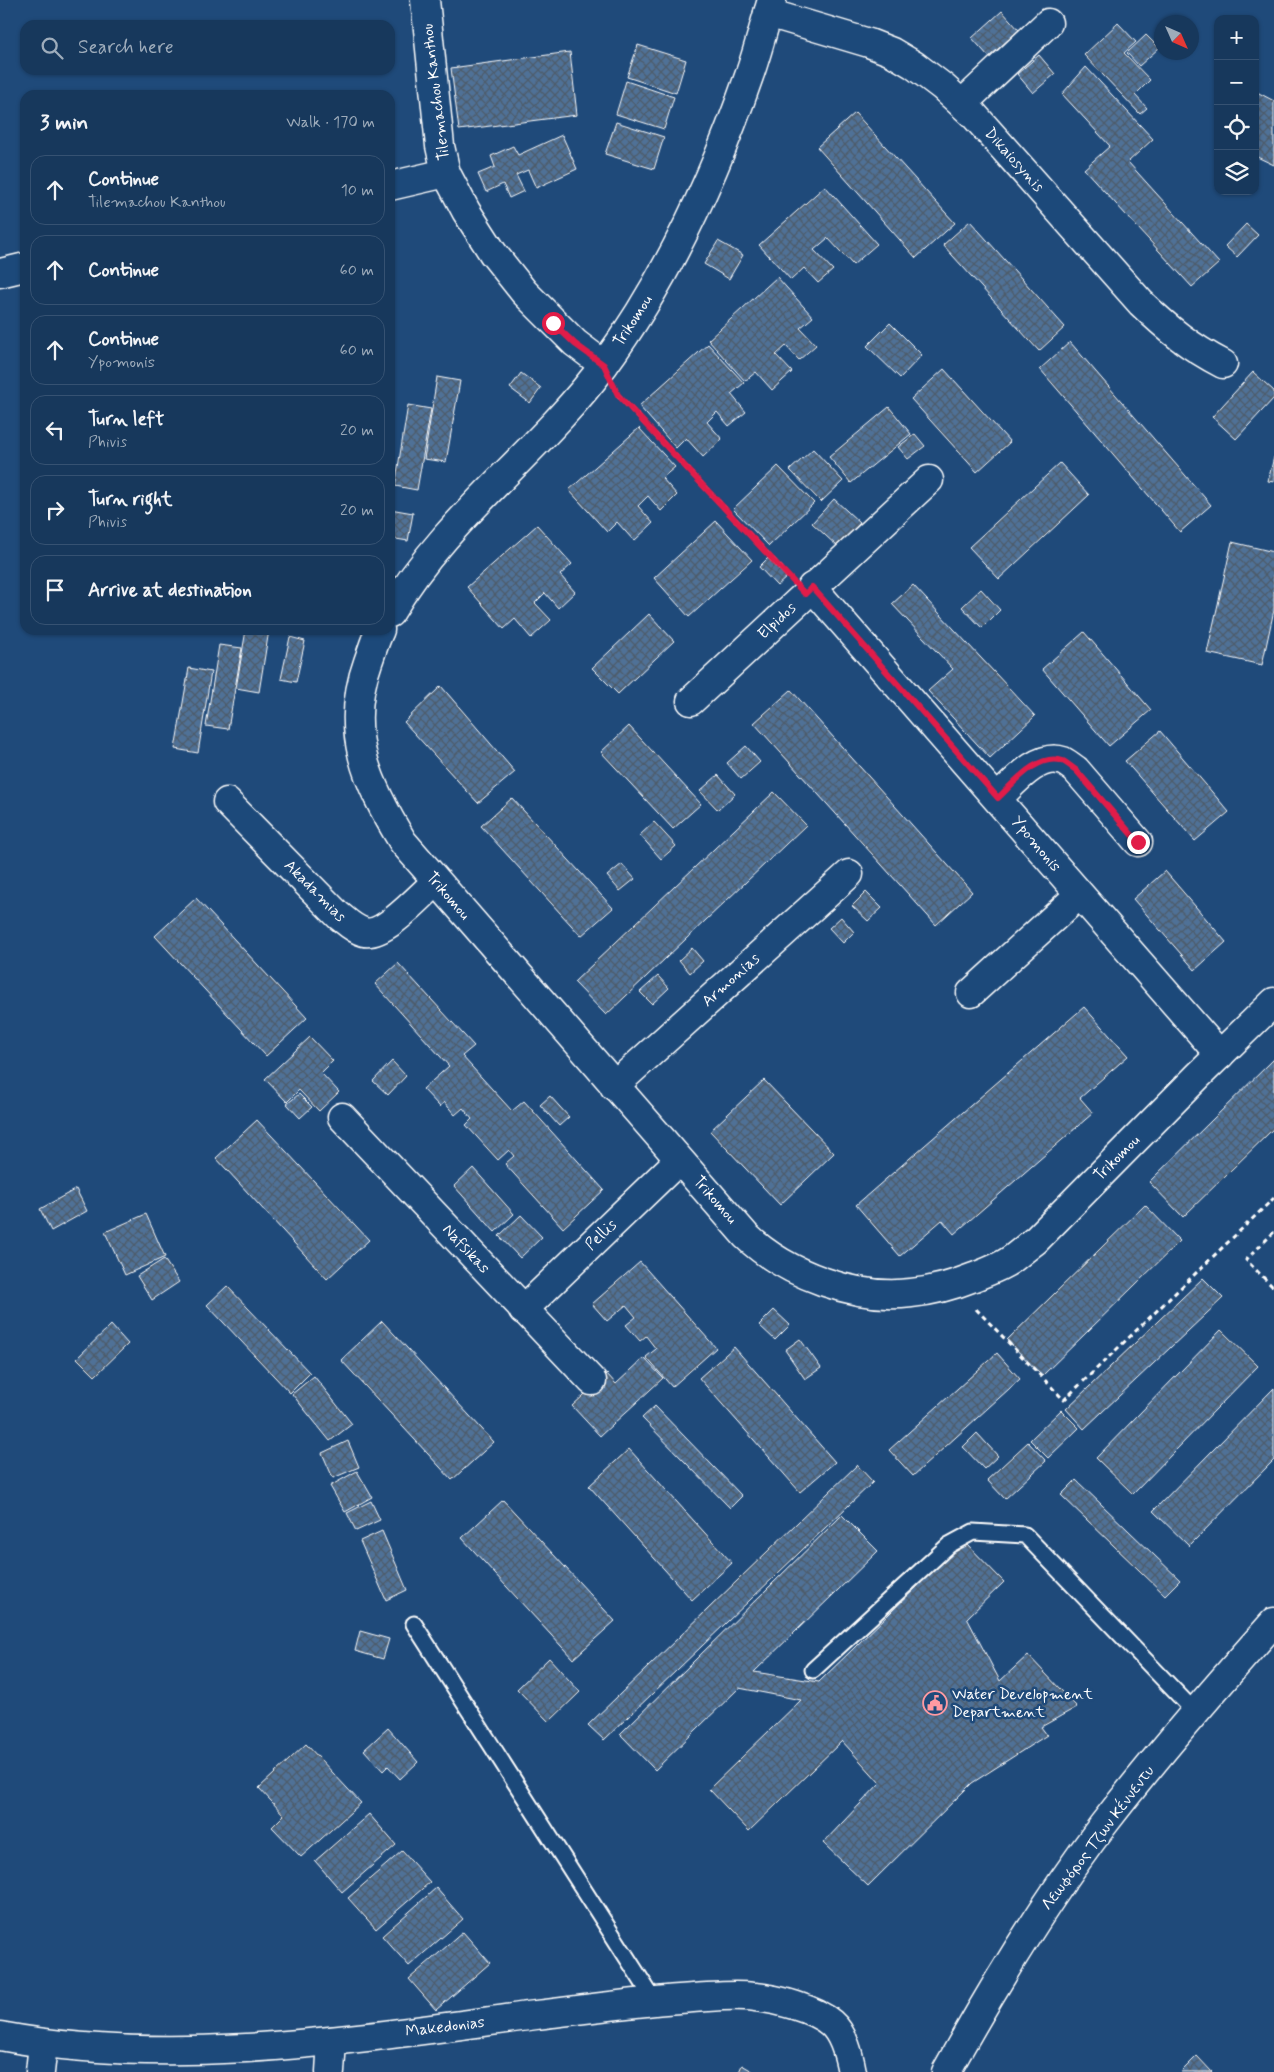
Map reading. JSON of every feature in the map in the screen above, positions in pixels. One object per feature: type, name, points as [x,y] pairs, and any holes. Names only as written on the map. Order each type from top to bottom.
[{"type":"street","name":"Tilemachou Kanthou","points":[[425,0],[440,146],[446,174],[466,211],[493,253],[524,292],[575,344],[604,365]]},
{"type":"street","name":"Dikaiosynis","points":[[770,7],[892,52],[914,65],[962,104],[1141,303],[1170,330],[1196,350],[1223,364]]},
{"type":"street","name":"Trikomou","points":[[395,604],[402,592],[446,537],[573,403],[604,365],[651,294],[688,225],[724,144],[770,7]]},
{"type":"street","points":[[962,104],[1048,23]]},
{"type":"street","points":[[395,185],[446,174]]},
{"type":"street","points":[[0,273],[20,269]]},
{"type":"street","name":"Elpidos","points":[[691,701],[929,480]]},
{"type":"street","name":"Ypomonis","points":[[809,591],[998,798],[1079,895],[1220,1055]]},
{"type":"street","name":"Trikomou","points":[[378,635],[364,671],[359,700],[358,737],[368,776],[380,806],[403,842],[614,1086],[759,1248],[800,1272],[845,1288],[877,1293],[910,1294],[953,1285],[992,1270],[1011,1260],[1036,1240],[1274,1002]]},
{"type":"street","points":[[998,798],[1030,769],[1041,762],[1054,760],[1063,762],[1076,770],[1138,842]]},
{"type":"street","name":"Akadamias","points":[[227,802],[338,915],[352,927],[365,932],[378,932],[436,882]]},
{"type":"street","name":"Armonias","points":[[614,1086],[849,874]]},
{"type":"street","points":[[971,993],[1079,895]]},
{"type":"street","name":"Nafsikas","points":[[342,1117],[592,1381]]},
{"type":"street","name":"Pellis","points":[[523,1310],[679,1160]]},
{"type":"street","name":"Λεωφόρος Τζων Κέννεντυ","points":[[946,2072],[993,1988],[1056,1891],[1103,1826],[1194,1711],[1274,1622]]},
{"type":"street","name":"Makedonias","points":[[0,2036],[43,2044],[135,2049],[218,2050],[332,2041],[654,2000],[754,1996],[793,2004],[832,2023],[846,2049],[852,2072]]},
{"type":"street","points":[[330,2072],[332,2041]]},
{"type":"street","points":[[40,2072],[43,2044]]},
{"type":"lane","points":[[813,1670],[949,1545],[973,1532],[1025,1534],[1194,1711]]},
{"type":"lane","points":[[414,1624],[654,2000]]},
{"type":"path","points":[[604,365],[618,395],[809,591]]},
{"type":"path","points":[[953,1285],[1064,1400],[1274,1198]]},
{"type":"path","points":[[1274,1232],[1246,1260],[1274,1288]]},
{"type":"building","points":[[1002,11],[1019,30],[989,57],[972,38]]},
{"type":"building","points":[[1118,23],[1136,42],[1124,53],[1150,80],[1135,95],[1147,108],[1140,114],[1084,55]]},
{"type":"building","points":[[1146,35],[1154,43],[1154,52],[1139,66],[1127,53]]},
{"type":"building","points":[[638,45],[686,60],[676,93],[627,77]]},
{"type":"building","points":[[570,52],[577,115],[459,130],[451,68]]},
{"type":"building","points":[[1039,55],[1055,74],[1033,93],[1017,74]]},
{"type":"building","points":[[1086,67],[1153,139],[1128,162],[1219,263],[1192,287],[1084,169],[1110,146],[1062,94]]},
{"type":"building","points":[[626,81],[674,97],[664,129],[616,114]]},
{"type":"building","points":[[1259,93],[1274,101],[1274,165],[1259,158]]},
{"type":"building","points":[[855,113],[955,223],[916,258],[817,147]]},
{"type":"building","points":[[616,122],[664,137],[654,169],[605,154]]},
{"type":"building","points":[[562,135],[577,169],[536,188],[528,170],[516,175],[524,191],[509,198],[503,184],[486,192],[478,174],[495,167],[491,156],[513,146],[518,155]]},
{"type":"building","points":[[825,186],[877,244],[853,265],[828,238],[814,250],[833,270],[818,283],[804,268],[791,280],[759,245]]},
{"type":"building","points":[[970,221],[1065,327],[1039,351],[943,245]]},
{"type":"building","points":[[1246,224],[1258,235],[1237,257],[1225,246]]},
{"type":"building","points":[[718,241],[743,255],[729,279],[704,264]]},
{"type":"building","points":[[777,277],[813,317],[800,328],[816,345],[799,360],[786,346],[776,355],[792,372],[772,390],[756,372],[745,381],[708,340]]},
{"type":"building","points":[[890,323],[922,355],[900,378],[867,346]]},
{"type":"building","points":[[1070,342],[1211,505],[1180,532],[1040,369]]},
{"type":"building","points":[[708,344],[744,383],[731,394],[746,412],[729,426],[717,412],[707,422],[722,439],[703,457],[686,438],[676,448],[639,406]]},
{"type":"building","points":[[944,369],[1010,442],[977,472],[911,399]]},
{"type":"building","points":[[1253,372],[1274,391],[1274,398],[1236,439],[1212,417]]},
{"type":"building","points":[[521,373],[541,388],[530,403],[510,388]]},
{"type":"building","points":[[437,377],[460,381],[446,462],[424,459]]},
{"type":"building","points":[[408,405],[431,409],[417,490],[395,486]]},
{"type":"building","points":[[889,407],[911,434],[851,483],[829,457]]},
{"type":"building","points":[[639,428],[675,467],[662,478],[677,495],[661,511],[648,496],[638,506],[653,523],[634,541],[617,522],[607,532],[569,490]]},
{"type":"building","points":[[915,434],[925,446],[908,459],[898,447]]},
{"type":"building","points":[[813,449],[843,481],[821,502],[790,470]]},
{"type":"building","points":[[1274,457],[1274,482],[1268,481]]},
{"type":"building","points":[[1060,463],[1089,495],[999,579],[969,547]]},
{"type":"building","points":[[778,466],[814,503],[769,546],[733,509]]},
{"type":"building","points":[[834,499],[860,523],[838,547],[812,523]]},
{"type":"building","points":[[395,510],[413,513],[408,541],[395,539]]},
{"type":"building","points":[[716,521],[752,560],[689,617],[654,578]]},
{"type":"building","points":[[537,525],[572,564],[560,575],[575,592],[558,608],[545,593],[535,603],[551,620],[531,638],[515,619],[504,629],[467,587]]},
{"type":"building","points":[[1232,542],[1274,552],[1274,610],[1262,665],[1207,653]]},
{"type":"building","points":[[768,558],[787,577],[777,586],[759,567]]},
{"type":"building","points":[[913,585],[1035,716],[990,758],[928,691],[953,669],[892,604]]},
{"type":"building","points":[[981,589],[1000,610],[982,628],[962,607]]},
{"type":"building","points":[[649,614],[674,641],[618,694],[592,668]]},
{"type":"building","points":[[1084,632],[1151,710],[1109,746],[1042,669]]},
{"type":"building","points":[[245,635],[268,635],[259,692],[236,688]]},
{"type":"building","points":[[290,637],[305,641],[296,682],[281,679]]},
{"type":"building","points":[[219,645],[242,648],[228,729],[206,726]]},
{"type":"building","points":[[189,668],[211,672],[198,753],[175,749]]},
{"type":"building","points":[[441,686],[515,772],[478,803],[404,722]]},
{"type":"building","points":[[791,690],[972,892],[936,925],[754,723]]},
{"type":"building","points":[[629,726],[701,804],[673,829],[601,752]]},
{"type":"building","points":[[1160,731],[1229,812],[1195,841],[1125,761]]},
{"type":"building","points":[[746,746],[760,762],[741,779],[727,763]]},
{"type":"building","points":[[718,775],[735,794],[718,810],[700,791]]},
{"type":"building","points":[[774,792],[806,825],[606,1015],[574,982]]},
{"type":"building","points":[[512,798],[613,908],[581,936],[481,826]]},
{"type":"building","points":[[654,822],[676,846],[661,859],[640,835]]},
{"type":"building","points":[[622,864],[635,879],[620,891],[607,876]]},
{"type":"building","points":[[1165,871],[1226,942],[1195,970],[1133,899]]},
{"type":"building","points":[[866,892],[882,908],[868,921],[852,906]]},
{"type":"building","points":[[196,898],[307,1018],[266,1056],[155,936]]},
{"type":"building","points":[[841,917],[854,932],[843,943],[829,928]]},
{"type":"building","points":[[692,948],[703,961],[690,973],[679,960]]},
{"type":"building","points":[[398,963],[474,1046],[462,1056],[512,1111],[524,1101],[604,1190],[563,1228],[505,1164],[514,1156],[509,1150],[498,1160],[466,1125],[472,1119],[463,1108],[455,1115],[444,1102],[440,1107],[423,1089],[449,1066],[375,984]]},
{"type":"building","points":[[658,976],[669,988],[652,1004],[640,992]]},
{"type":"building","points":[[1084,1007],[1128,1056],[1080,1098],[1093,1113],[954,1234],[942,1220],[900,1256],[856,1205]]},
{"type":"building","points":[[310,1037],[333,1061],[321,1073],[339,1092],[319,1111],[299,1090],[287,1102],[265,1079]]},
{"type":"building","points":[[1274,1059],[1274,1128],[1183,1217],[1149,1182]]},
{"type":"building","points":[[392,1061],[406,1076],[388,1095],[373,1081]]},
{"type":"building","points":[[764,1080],[834,1153],[780,1205],[710,1131]]},
{"type":"building","points":[[299,1094],[312,1107],[300,1118],[287,1104]]},
{"type":"building","points":[[550,1096],[569,1117],[559,1126],[540,1105]]},
{"type":"building","points":[[257,1120],[369,1240],[327,1279],[216,1158]]},
{"type":"building","points":[[473,1168],[514,1214],[495,1232],[454,1186]]},
{"type":"building","points":[[76,1189],[87,1211],[51,1231],[40,1209]]},
{"type":"building","points":[[1145,1205],[1180,1241],[1042,1376],[1007,1340]]},
{"type":"building","points":[[146,1214],[165,1257],[125,1275],[105,1232]]},
{"type":"building","points":[[521,1215],[542,1237],[520,1258],[499,1236]]},
{"type":"building","points":[[164,1259],[179,1282],[152,1300],[137,1276]]},
{"type":"building","points":[[640,1262],[716,1348],[672,1387],[646,1357],[656,1349],[646,1336],[640,1341],[626,1325],[636,1317],[626,1305],[607,1321],[592,1304]]},
{"type":"building","points":[[1203,1278],[1223,1298],[1084,1429],[1066,1409]]},
{"type":"building","points":[[227,1286],[310,1373],[290,1393],[207,1305]]},
{"type":"building","points":[[774,1310],[790,1325],[775,1340],[759,1325]]},
{"type":"building","points":[[382,1321],[494,1442],[452,1480],[341,1360]]},
{"type":"building","points":[[111,1325],[128,1344],[95,1376],[77,1358]]},
{"type":"building","points":[[1221,1330],[1258,1366],[1133,1494],[1096,1458]]},
{"type":"building","points":[[800,1339],[821,1368],[805,1379],[785,1350]]},
{"type":"building","points":[[734,1347],[835,1462],[800,1492],[699,1378]]},
{"type":"building","points":[[997,1353],[1020,1379],[913,1476],[889,1450]]},
{"type":"building","points":[[644,1358],[663,1378],[600,1436],[572,1406],[607,1374],[616,1384]]},
{"type":"building","points":[[314,1376],[352,1424],[330,1441],[292,1394]]},
{"type":"building","points":[[1274,1388],[1274,1460],[1189,1546],[1153,1511]]},
{"type":"building","points":[[655,1406],[742,1496],[730,1508],[642,1418]]},
{"type":"building","points":[[1061,1410],[1079,1428],[1048,1458],[1030,1440]]},
{"type":"building","points":[[977,1433],[998,1456],[984,1469],[963,1447]]},
{"type":"building","points":[[348,1441],[359,1467],[333,1478],[322,1453]]},
{"type":"building","points":[[1028,1442],[1046,1461],[1005,1499],[987,1480]]},
{"type":"building","points":[[629,1449],[732,1563],[692,1600],[589,1486]]},
{"type":"building","points":[[857,1465],[873,1482],[604,1740],[588,1725]]},
{"type":"building","points":[[357,1471],[372,1497],[345,1512],[330,1486]]},
{"type":"building","points":[[1076,1480],[1180,1580],[1165,1595],[1061,1495]]},
{"type":"building","points":[[503,1500],[615,1621],[573,1659],[462,1538]]},
{"type":"building","points":[[371,1501],[380,1520],[356,1531],[347,1513]]},
{"type":"building","name":"Water Development Department","points":[[842,1515],[878,1551],[754,1672],[819,1682],[964,1541],[1004,1582],[967,1618],[1000,1681],[1028,1655],[1077,1707],[1041,1727],[1047,1735],[972,1783],[868,1886],[823,1843],[880,1783],[842,1741],[749,1831],[709,1789],[801,1700],[739,1688],[655,1770],[620,1734]]},
{"type":"building","points":[[382,1531],[407,1590],[386,1600],[360,1541]]},
{"type":"building","points":[[360,1631],[389,1639],[383,1659],[355,1651]]},
{"type":"building","points":[[549,1658],[580,1692],[549,1722],[517,1689]]},
{"type":"building","points":[[388,1728],[418,1762],[400,1779],[388,1766],[383,1771],[364,1750]]},
{"type":"building","points":[[306,1744],[361,1803],[301,1857],[272,1827],[284,1815],[259,1788]]},
{"type":"building","points":[[369,1814],[396,1845],[342,1892],[315,1861]]},
{"type":"building","points":[[402,1851],[430,1882],[376,1929],[348,1898]]},
{"type":"building","points":[[436,1888],[463,1919],[409,1966],[382,1936]]},
{"type":"building","points":[[463,1932],[490,1963],[436,2010],[409,1979]]},
{"type":"building","points":[[1197,2056],[1212,2072],[1181,2072]]},
{"type":"building","points":[[742,2065],[754,2072],[739,2072]]},
{"type":"place","name":"Water Development Department","points":[[935,1703]]},
{"type":"route","points":[[553,323],[575,344],[604,365],[618,395],[805,594],[812,587],[998,798],[1030,769],[1041,762],[1054,760],[1063,762],[1076,770],[1138,842]]}]
